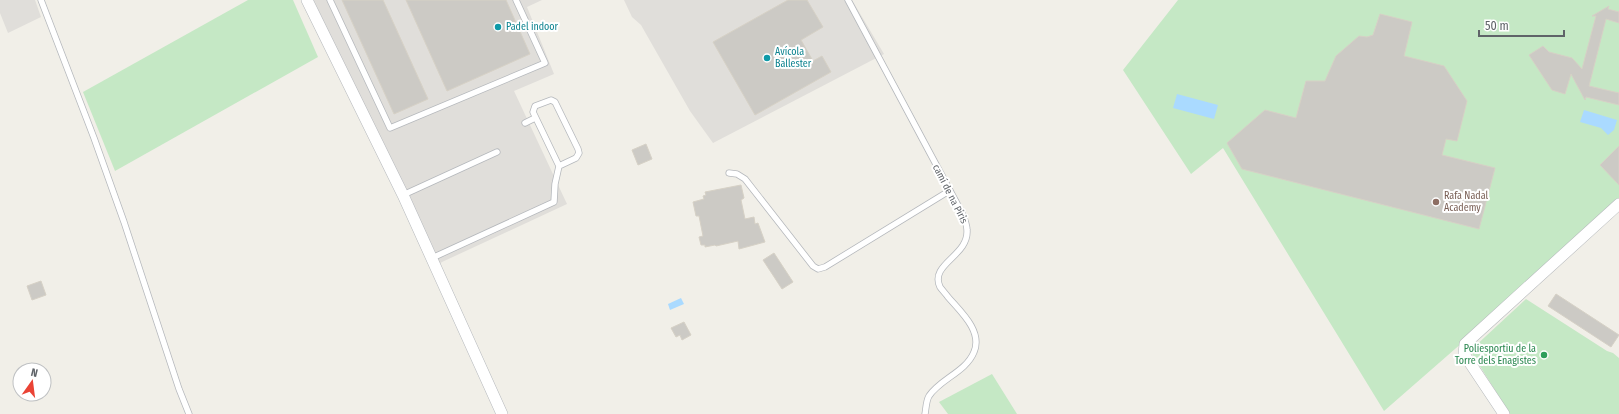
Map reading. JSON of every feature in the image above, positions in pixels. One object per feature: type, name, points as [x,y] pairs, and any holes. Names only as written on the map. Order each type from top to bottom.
[{"type":"street","points":[[307,0],[403,195],[502,414]]},
{"type":"street","points":[[1504,414],[1464,354],[1465,344],[1619,204]]},
{"type":"lane","points":[[41,0],[94,138],[189,414]]},
{"type":"lane","points":[[330,0],[390,128],[545,63],[516,0]]},
{"type":"lane","name":"camí de na Piris","points":[[848,0],[964,218],[967,230],[967,236],[961,250],[946,263],[940,271],[939,278],[940,287],[970,324],[976,339],[975,350],[964,366],[928,397],[925,414]]},
{"type":"lane","points":[[432,258],[554,202],[554,184],[559,166],[533,112],[536,106],[551,100],[555,102],[578,148],[579,153],[576,158],[559,166]]},
{"type":"lane","points":[[525,123],[535,118]]},
{"type":"lane","points":[[403,195],[497,152]]},
{"type":"lane","points":[[729,174],[737,174],[745,179],[813,266],[818,269],[825,267],[949,191]]},
{"type":"shaded area","points":[[0,0],[35,0],[41,17],[8,33],[0,13]]},
{"type":"shaded area","points":[[307,0],[542,0],[527,7],[554,74],[514,91],[567,204],[442,262],[434,268]]},
{"type":"shaded area","points":[[624,0],[852,0],[884,54],[713,143],[690,111],[641,25],[632,17]]},
{"type":"green space","points":[[248,0],[293,0],[318,57],[115,171],[83,92]]},
{"type":"green space","name":"Rafa Nadal Academy","points":[[1178,0],[1619,0],[1619,199],[1463,342],[1384,411],[1223,148],[1191,174],[1123,70]]},
{"type":"green space","name":"Poliesportiu de la Torre dels Enagistes","points":[[1526,299],[1619,358],[1619,414],[1510,414],[1471,352],[1472,349]]},
{"type":"green space","points":[[992,374],[1017,414],[948,414],[939,402]]},
{"type":"water","points":[[1177,94],[1218,105],[1214,119],[1173,108]]},
{"type":"water","points":[[1584,110],[1617,120],[1614,130],[1608,135],[1601,128],[1580,122]]},
{"type":"water","points":[[681,298],[684,304],[670,310],[668,304]]},
{"type":"building","points":[[342,0],[383,0],[428,99],[394,114]]},
{"type":"building","points":[[406,0],[506,0],[530,54],[447,91]]},
{"type":"building","name":"Avícola Ballester","points":[[788,0],[807,0],[823,27],[801,40],[813,61],[822,56],[831,72],[755,115],[713,42]]},
{"type":"building","points":[[1609,6],[1608,9],[1619,12],[1619,23],[1606,19],[1589,86],[1619,93],[1619,105],[1586,97],[1585,100],[1571,74],[1565,94],[1552,90],[1529,55],[1543,46],[1549,52],[1572,58],[1582,69],[1596,16],[1592,16]]},
{"type":"building","points":[[1380,14],[1412,22],[1404,56],[1444,66],[1467,101],[1457,141],[1446,139],[1442,155],[1495,168],[1479,229],[1242,169],[1227,143],[1265,110],[1296,118],[1306,81],[1325,81],[1336,56],[1359,36],[1367,37],[1373,35]]},
{"type":"building","points":[[646,144],[652,159],[638,165],[632,150]]},
{"type":"building","points":[[1619,146],[1619,185],[1600,165]]},
{"type":"building","points":[[741,185],[744,198],[741,200],[745,219],[754,217],[755,224],[758,223],[765,242],[739,249],[738,241],[716,246],[705,247],[705,245],[701,245],[699,237],[703,236],[699,216],[696,216],[693,202],[704,199],[703,196],[706,195],[705,192]]},
{"type":"building","points":[[774,253],[793,282],[782,289],[763,260]]},
{"type":"building","points":[[41,281],[46,295],[32,300],[27,286]]},
{"type":"building","points":[[1556,294],[1619,335],[1611,347],[1548,306]]},
{"type":"building","points":[[684,322],[691,335],[682,340],[680,335],[676,337],[671,328]]},
{"type":"place","name":"Padel indoor","points":[[498,27]]},
{"type":"place","name":"Avícola Ballester","points":[[767,58]]},
{"type":"place","name":"Rafa Nadal Academy","points":[[1436,202]]},
{"type":"place","name":"Poliesportiu de la Torre dels Enagistes","points":[[1544,355]]}]
